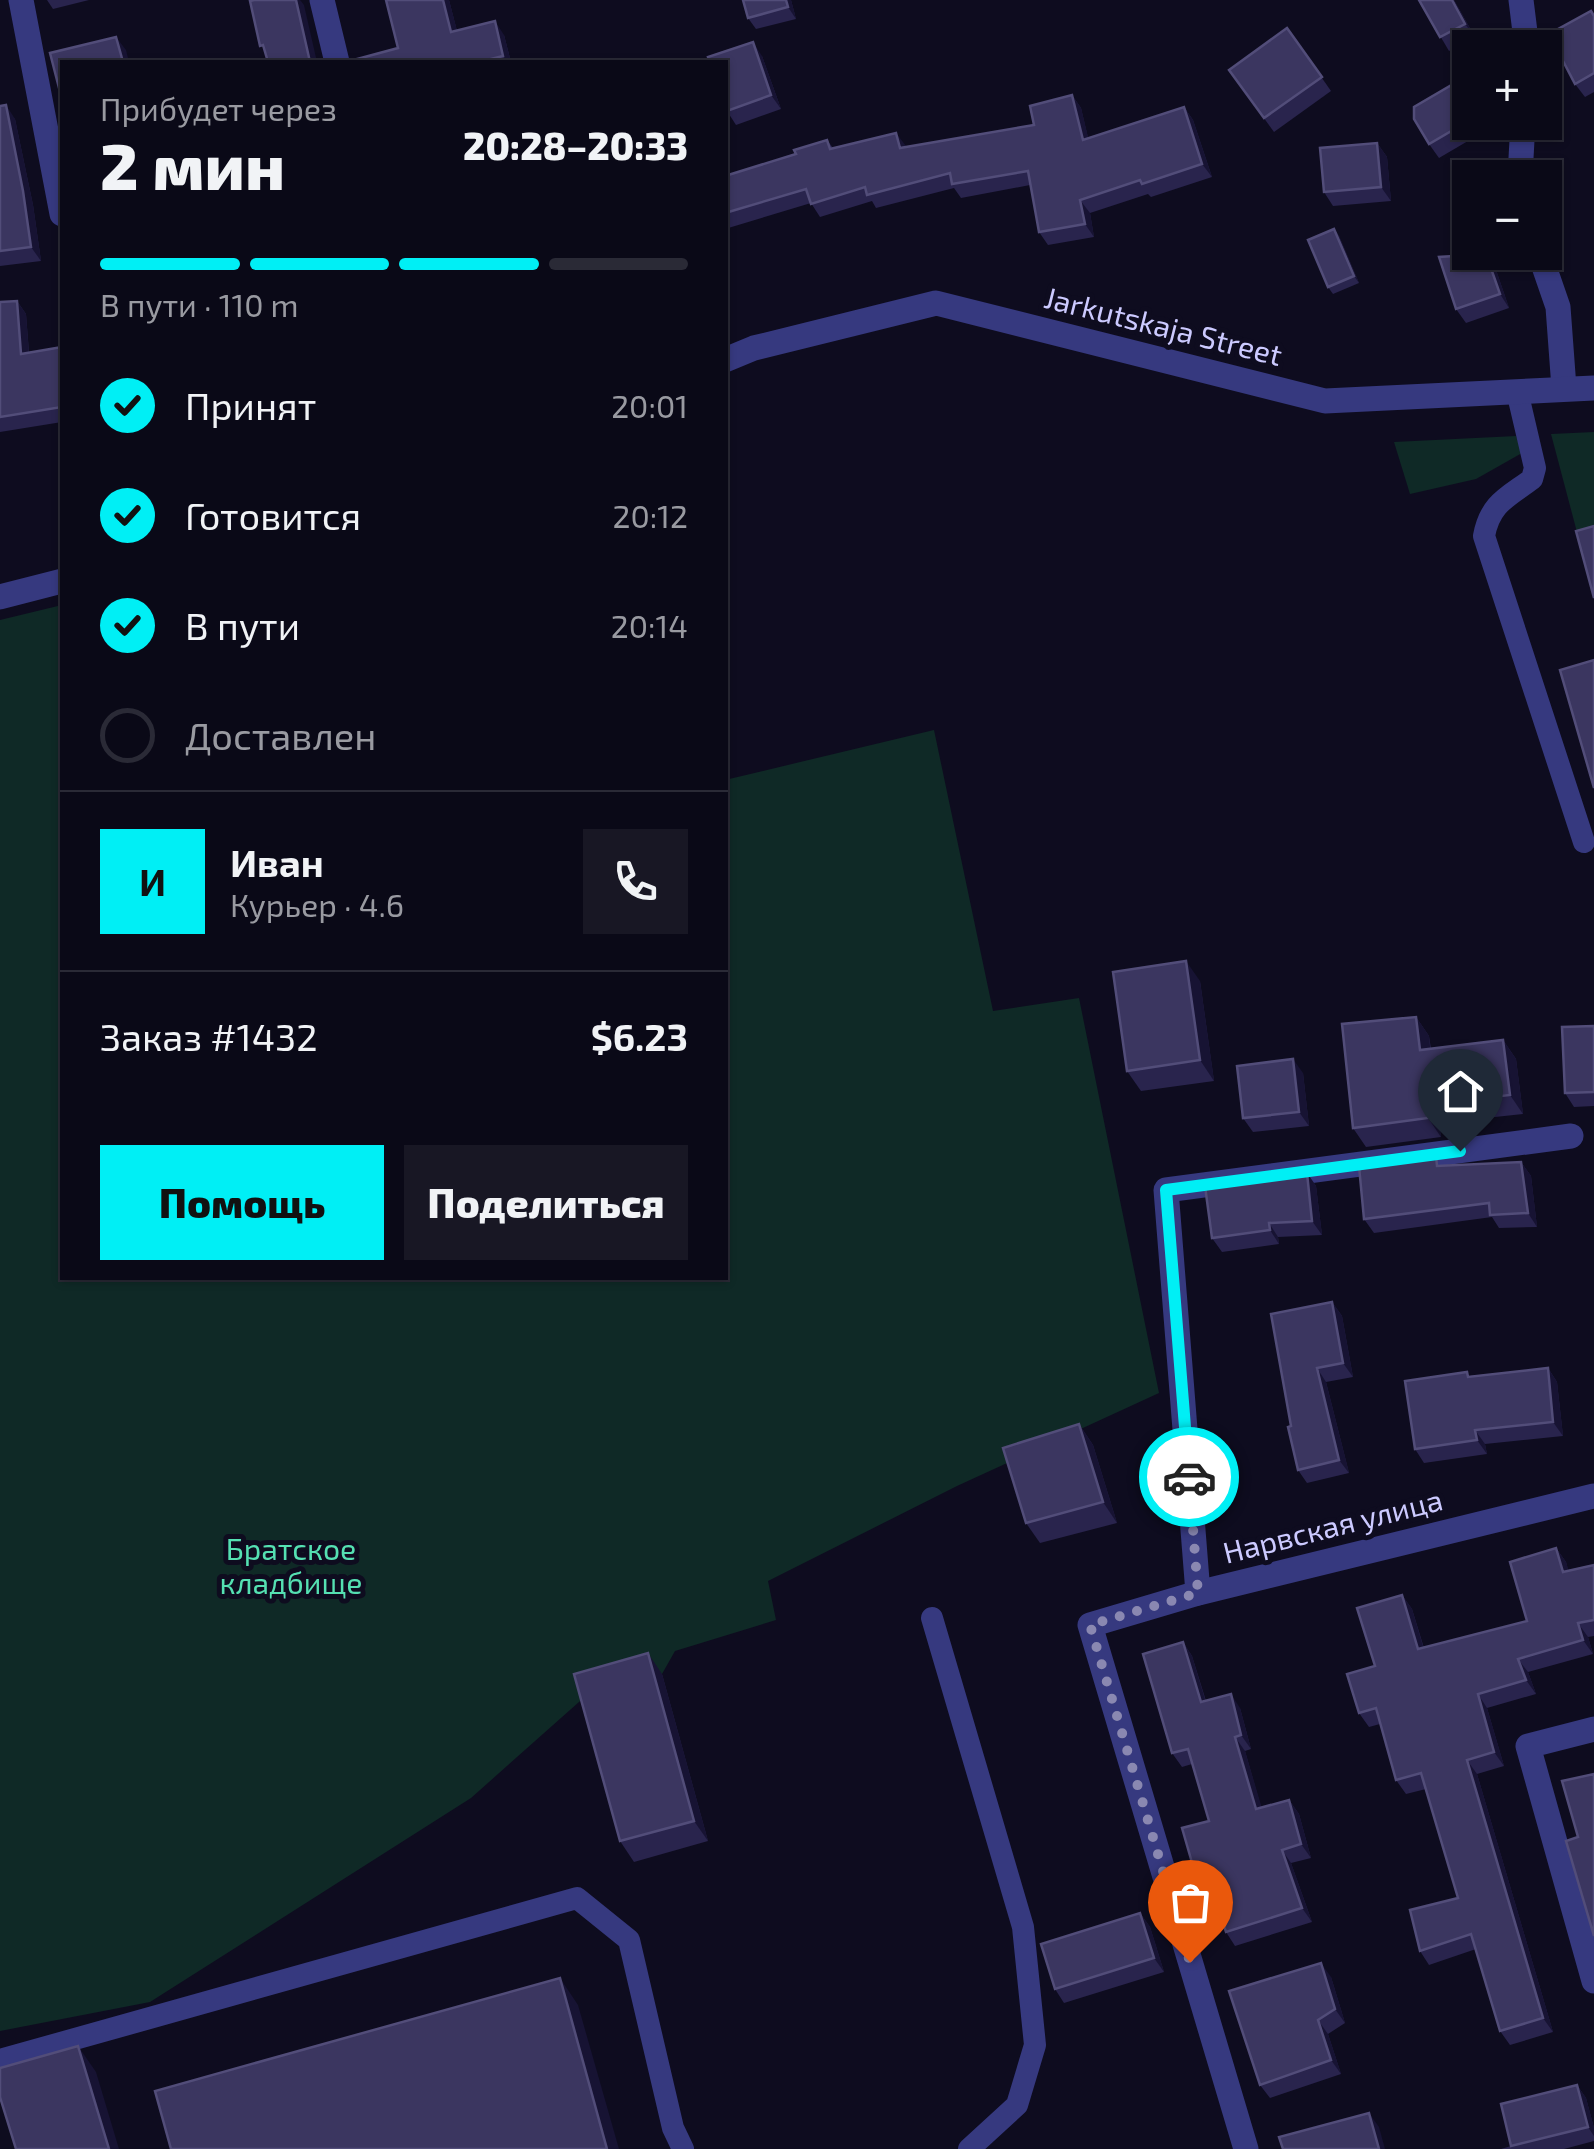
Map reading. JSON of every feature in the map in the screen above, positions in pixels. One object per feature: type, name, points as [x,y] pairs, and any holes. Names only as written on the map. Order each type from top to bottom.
[{"type":"street","points":[[21,0],[60,204]]},
{"type":"street","points":[[322,0],[337,60]]},
{"type":"street","points":[[1522,0],[1525,30]]},
{"type":"street","points":[[1544,270],[1558,308],[1564,388]]},
{"type":"street","name":"Jarkutskaja Street","points":[[728,359],[754,348],[936,303],[1325,401],[1594,388]]},
{"type":"street","points":[[0,597],[60,582]]},
{"type":"street","points":[[1198,1593],[1166,1190],[1570,1136]]},
{"type":"street","name":"Нарвская улица","points":[[1246,2149],[1090,1625],[1198,1593],[1594,1496]]},
{"type":"street","points":[[1594,1730],[1528,1746],[1594,1981]]},
{"type":"lane","points":[[1518,391],[1535,468],[1532,479],[1496,505],[1484,536],[1584,842]]},
{"type":"lane","points":[[932,1618],[1024,1927],[1035,2045],[1017,2105],[968,2149]]},
{"type":"lane","points":[[0,2060],[577,1898],[629,1940],[673,2128],[682,2149]]},
{"type":"green space","points":[[1594,432],[1594,531],[1578,536],[1551,434]]},
{"type":"green space","points":[[1516,436],[1522,453],[1476,479],[1410,494],[1394,442]]},
{"type":"green space","name":"Братское кладбище","points":[[60,605],[60,1280],[728,1280],[728,779],[934,730],[993,1011],[1079,998],[1159,1393],[957,1486],[768,1581],[776,1620],[675,1651],[662,1674],[588,1694],[471,1798],[150,2002],[0,2031],[0,620]]},
{"type":"building","points":[[296,0],[310,60],[267,60],[263,45],[260,46],[250,1]]},
{"type":"building","points":[[386,0],[443,0],[451,32],[495,21],[503,56],[487,60],[353,60],[398,48]]},
{"type":"building","points":[[743,0],[786,0],[788,7],[748,18]]},
{"type":"building","points":[[1419,0],[1452,0],[1465,24],[1440,37]]},
{"type":"building","points":[[1591,11],[1594,73],[1575,84],[1562,59],[1562,30],[1556,30]]},
{"type":"building","points":[[1287,28],[1322,77],[1264,118],[1229,70]]},
{"type":"building","points":[[116,37],[122,60],[60,60],[59,88],[50,53]]},
{"type":"building","points":[[753,42],[771,95],[728,111],[728,60],[708,57]]},
{"type":"building","points":[[1452,85],[1452,131],[1429,144],[1414,119],[1414,107]]},
{"type":"building","points":[[1072,95],[1083,140],[1184,107],[1202,164],[1080,200],[1085,224],[1039,232],[1028,171],[952,184],[950,173],[867,195],[865,187],[811,204],[806,189],[728,212],[728,175],[796,154],[794,150],[827,140],[830,149],[896,133],[900,148],[1034,125],[1030,106]]},
{"type":"building","points":[[6,105],[31,247],[0,251],[0,106]]},
{"type":"building","points":[[1377,143],[1381,187],[1324,192],[1320,148]]},
{"type":"building","points":[[1334,229],[1354,276],[1328,287],[1308,240]]},
{"type":"building","points":[[1452,256],[1452,270],[1492,270],[1500,294],[1456,309],[1439,257]]},
{"type":"building","points":[[17,301],[21,354],[60,347],[60,407],[0,417],[0,302]]},
{"type":"building","points":[[1594,526],[1594,598],[1576,531]]},
{"type":"building","points":[[1594,660],[1594,788],[1560,670]]},
{"type":"building","points":[[1186,961],[1200,1060],[1127,1071],[1113,972]]},
{"type":"building","points":[[1416,1017],[1420,1050],[1503,1040],[1510,1095],[1426,1105],[1428,1118],[1353,1128],[1342,1024]]},
{"type":"building","points":[[1594,1026],[1594,1092],[1565,1093],[1562,1027]]},
{"type":"building","points":[[1293,1059],[1299,1112],[1243,1118],[1237,1066]]},
{"type":"building","points":[[1436,1155],[1437,1166],[1521,1162],[1528,1213],[1490,1215],[1489,1203],[1364,1219],[1359,1166]]},
{"type":"building","points":[[1307,1173],[1312,1221],[1269,1223],[1270,1230],[1212,1238],[1205,1186]]},
{"type":"building","points":[[1332,1302],[1343,1363],[1317,1368],[1339,1460],[1298,1470],[1271,1314]]},
{"type":"building","points":[[1548,1368],[1553,1422],[1475,1430],[1477,1440],[1415,1449],[1405,1381],[1467,1372],[1468,1377]]},
{"type":"building","points":[[1079,1424],[1103,1502],[1026,1523],[1003,1448]]},
{"type":"building","points":[[1556,1548],[1563,1572],[1594,1565],[1594,1620],[1578,1623],[1583,1640],[1518,1659],[1526,1680],[1478,1694],[1494,1752],[1467,1760],[1543,2018],[1500,2031],[1471,1934],[1420,1951],[1410,1910],[1458,1898],[1421,1773],[1396,1780],[1376,1708],[1359,1713],[1347,1674],[1375,1666],[1357,1608],[1402,1595],[1418,1649],[1527,1621],[1510,1562]]},
{"type":"building","points":[[1183,1642],[1201,1702],[1231,1694],[1241,1735],[1235,1737],[1256,1809],[1289,1800],[1301,1844],[1282,1850],[1302,1908],[1226,1932],[1205,1871],[1195,1873],[1182,1828],[1209,1821],[1188,1749],[1172,1753],[1143,1654]]},
{"type":"building","points":[[648,1653],[694,1821],[620,1841],[574,1674]]},
{"type":"building","points":[[1594,1774],[1594,1936],[1566,1841],[1578,1837],[1562,1781]]},
{"type":"building","points":[[1140,1913],[1154,1958],[1055,1989],[1041,1944]]},
{"type":"building","points":[[1321,1963],[1335,2009],[1318,2020],[1331,2060],[1260,2085],[1229,1991]]},
{"type":"building","points":[[560,1978],[607,2149],[171,2149],[155,2091]]},
{"type":"building","points":[[78,2046],[109,2149],[16,2149],[0,2097],[0,2068]]},
{"type":"building","points":[[1577,2085],[1588,2127],[1511,2146],[1501,2104]]},
{"type":"building","points":[[1369,2113],[1379,2149],[1283,2149],[1279,2137]]},
{"type":"way so far","points":[[1189,1477],[1198,1593],[1090,1625],[1190,1962]]},
{"type":"route","points":[[1189,1477],[1166,1190],[1460,1151]]}]
